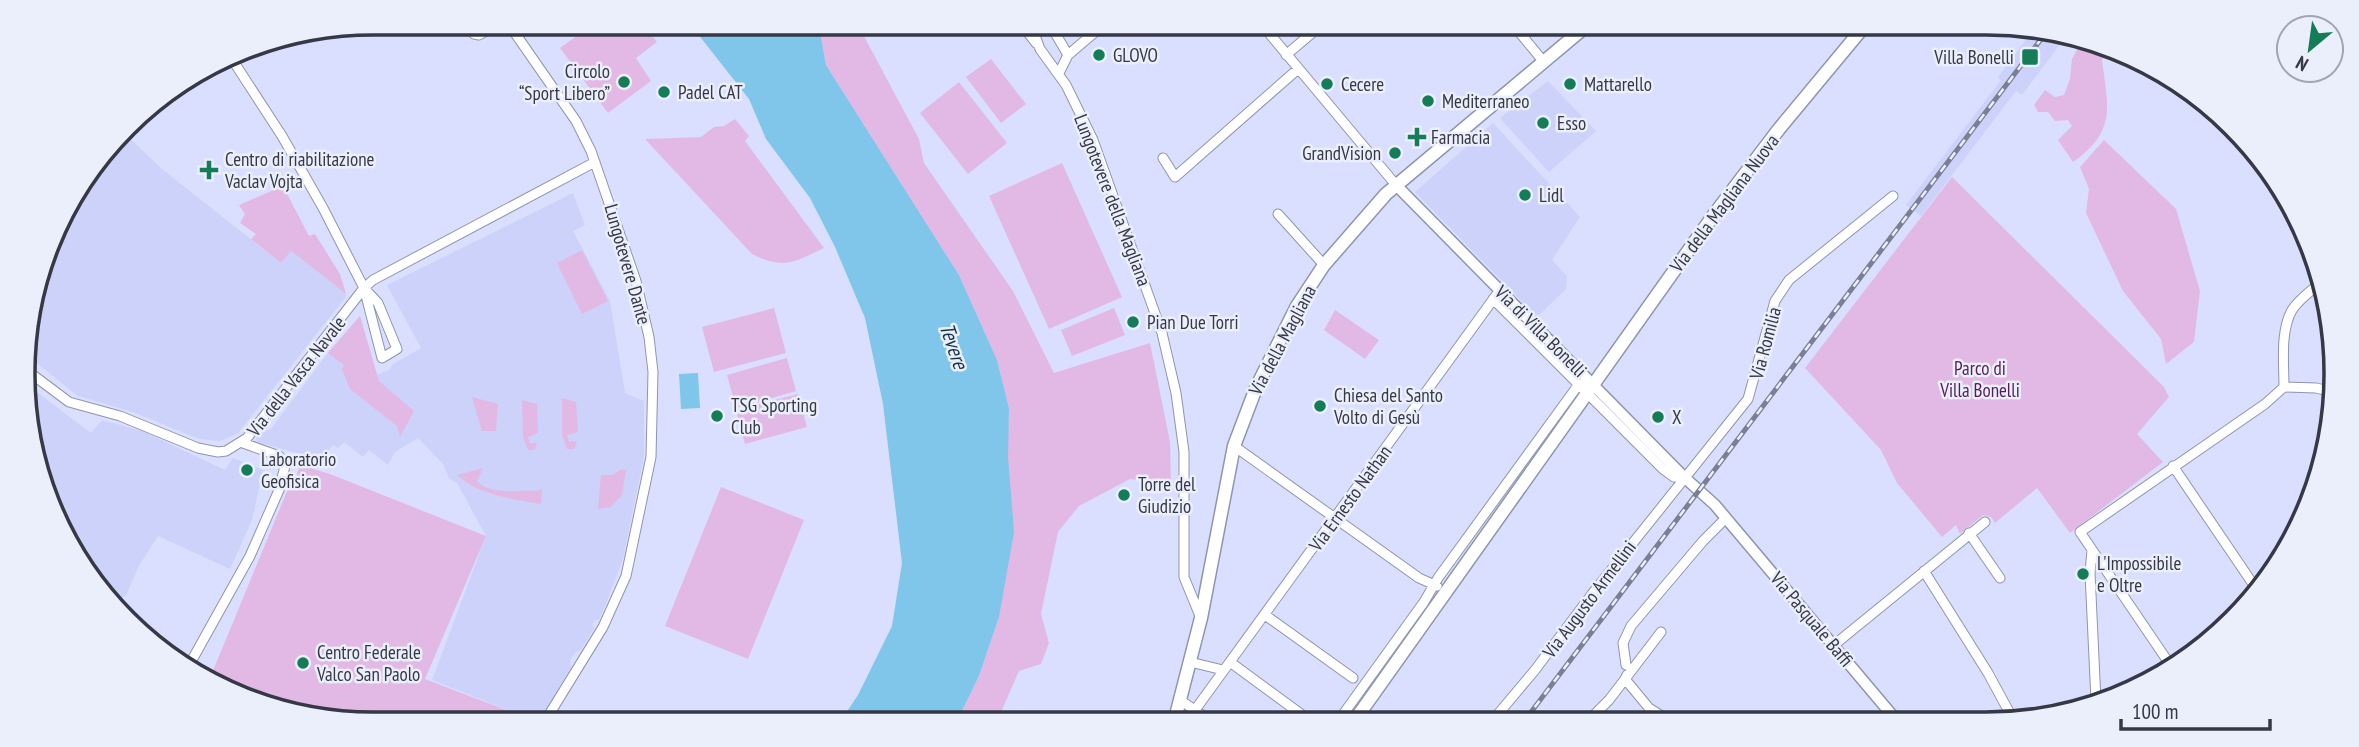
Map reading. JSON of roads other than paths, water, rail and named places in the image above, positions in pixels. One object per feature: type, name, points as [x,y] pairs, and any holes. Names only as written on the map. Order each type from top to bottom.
[{"type":"main road","name":"Via della Magliana","points":[[1177,712],[1201,618],[1234,446],[1246,411],[1297,306],[1324,265],[1396,185],[1575,35]]},
{"type":"main road","name":"Via della Magliana Nuova","points":[[1361,712],[1587,387],[1779,129],[1857,35]]},
{"type":"street","name":"Lungotevere Dante","points":[[516,35],[576,121],[595,162],[644,309],[653,372],[651,457],[638,527],[619,594],[603,628],[551,712]]},
{"type":"street","name":"Lungotevere della Magliana","points":[[1030,35],[1059,74],[1099,155],[1151,299],[1171,364],[1184,452],[1184,577],[1201,618]]},
{"type":"street","name":"Lungotevere della Magliana","points":[[1035,35],[1040,49]]},
{"type":"street","points":[[1056,35],[1068,55]]},
{"type":"street","points":[[1059,74],[1068,55],[1091,35]]},
{"type":"street","points":[[1270,35],[1396,185]]},
{"type":"street","points":[[1286,55],[1310,35]]},
{"type":"street","points":[[1522,35],[1543,61]]},
{"type":"street","points":[[236,65],[282,136],[364,288],[382,358],[397,349],[378,303],[364,288]]},
{"type":"street","points":[[1163,158],[1175,177],[1298,69]]},
{"type":"street","name":"Via della Vasca Navale","points":[[35,377],[69,402],[120,416],[198,448],[218,452],[230,450],[243,443],[373,280],[595,162]]},
{"type":"street","name":"Via di Villa Bonelli","points":[[1396,185],[1497,295],[1587,387],[1706,495],[1726,518]]},
{"type":"street","name":"Via Romilia","points":[[1684,477],[1748,399],[1775,301],[1789,280],[1893,195]]},
{"type":"street","points":[[1278,214],[1324,265]]},
{"type":"street","points":[[2284,387],[2286,327],[2298,302],[2313,289]]},
{"type":"street","name":"Via Ernesto Nathan","points":[[1195,710],[1497,295]]},
{"type":"street","name":"Via della Magliana Nuova","points":[[1345,712],[1424,602],[1433,585],[1587,387]]},
{"type":"street","points":[[2167,660],[2080,532],[2264,404],[2284,387],[2323,390]]},
{"type":"street","points":[[192,660],[250,556],[285,472],[279,456],[243,443]]},
{"type":"street","points":[[1234,446],[1419,578],[1447,589]]},
{"type":"street","points":[[2173,466],[2252,583]]},
{"type":"street","name":"Via Augusto Armellini","points":[[1500,712],[1684,477]]},
{"type":"street","points":[[1655,712],[1649,708],[1626,672],[1623,643],[1631,626],[1726,518]]},
{"type":"street","name":"Via Pasquale Baffi","points":[[1726,518],[1890,712]]},
{"type":"street","points":[[1834,645],[1985,522]]},
{"type":"street","points":[[1969,533],[2000,578]]},
{"type":"street","points":[[2092,550],[2090,573],[2096,693]]},
{"type":"street","points":[[1924,571],[2009,711]]},
{"type":"street","points":[[1265,615],[1353,678]]},
{"type":"street","points":[[1597,712],[1609,700],[1626,672],[1661,632]]},
{"type":"street","points":[[1190,662],[1226,666],[1297,712]]},
{"type":"street","points":[[1180,699],[1198,712]]},
{"type":"water","name":"Tevere","points":[[699,35],[821,35],[826,65],[959,275],[997,360],[1009,408],[1008,457],[1014,532],[999,617],[979,676],[961,712],[847,712],[892,626],[902,563],[883,404],[865,318],[835,247],[810,198],[766,139],[749,99]]},
{"type":"water","points":[[698,373],[700,408],[681,409],[679,374]]},
{"type":"railway","points":[[1531,712],[2040,40]]},
{"type":"place","name":"GLOVO","points":[[1099,55]]},
{"type":"place","name":"Villa Bonelli","points":[[2030,57]]},
{"type":"place","name":"Circolo “Sport Libero”","points":[[624,82]]},
{"type":"place","name":"Cecere","points":[[1327,84]]},
{"type":"place","name":"Mattarello","points":[[1570,84]]},
{"type":"place","name":"Padel CAT","points":[[664,92]]},
{"type":"place","name":"Mediterraneo","points":[[1428,101]]},
{"type":"place","name":"Esso","points":[[1543,123]]},
{"type":"place","name":"Farmacia","points":[[1417,137]]},
{"type":"place","name":"GrandVision","points":[[1395,153]]},
{"type":"place","name":"Centro di riabilitazione Vaclav Vojta","points":[[209,170]]},
{"type":"place","name":"Lidl","points":[[1525,195]]},
{"type":"place","name":"Pian Due Torri","points":[[1133,322]]},
{"type":"place","name":"Chiesa del Santo Volto di Gesù","points":[[1320,406]]},
{"type":"place","name":"TSG Sporting Club","points":[[717,416]]},
{"type":"place","name":"X","points":[[1658,417]]},
{"type":"place","name":"Laboratorio Geofisica","points":[[247,470]]},
{"type":"place","name":"Torre del Giudizio","points":[[1124,495]]},
{"type":"place","name":"L'Impossibile e Oltre","points":[[2083,574]]},
{"type":"place","name":"Centro Federale Valco San Paolo","points":[[303,663]]},
{"type":"park label","name":"Parco di Villa Bonelli","points":[[1980,379]]}]
